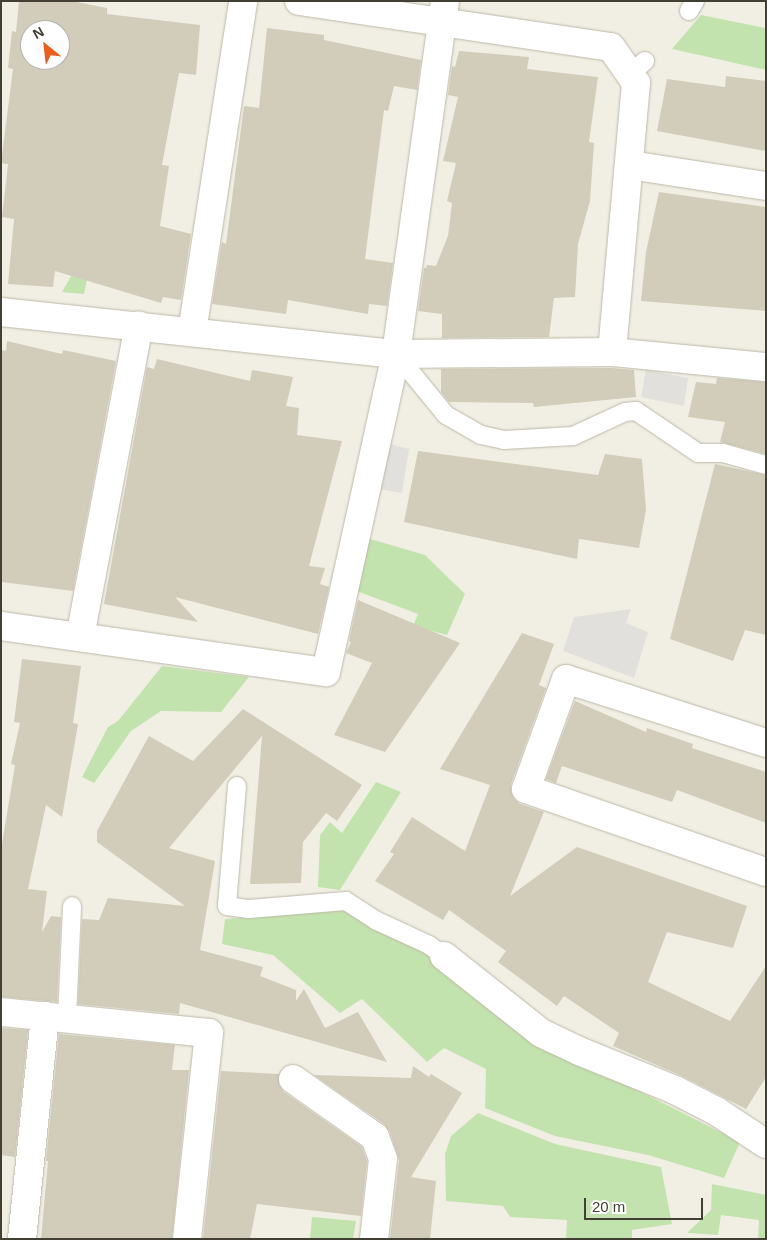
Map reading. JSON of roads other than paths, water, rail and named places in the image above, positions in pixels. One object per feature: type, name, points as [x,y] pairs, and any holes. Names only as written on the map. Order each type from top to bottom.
[{"type":"street","points":[[192,332],[243,1]]},
{"type":"street","points":[[299,1],[443,12],[611,47],[638,67],[612,352]]},
{"type":"street","points":[[1,626],[326,672],[396,354],[443,12]]},
{"type":"street","points":[[630,165],[766,186]]},
{"type":"street","points":[[1,312],[396,354],[612,352],[766,367]]},
{"type":"street","points":[[80,637],[138,326]]},
{"type":"street","points":[[766,742],[566,679],[526,789],[766,872]]},
{"type":"street","points":[[444,956],[540,1033],[579,1051],[676,1090],[716,1111],[766,1144]]},
{"type":"street","points":[[1,1012],[209,1033],[187,1239]]},
{"type":"street","points":[[22,1239],[56,1017]]},
{"type":"street","points":[[293,1079],[375,1137],[383,1159],[374,1239]]},
{"type":"lane","points":[[396,354],[446,415],[481,435],[504,440],[573,436],[625,412],[636,411],[698,453],[723,453],[766,465]]},
{"type":"lane","points":[[237,786],[227,906],[249,909],[346,901],[375,920],[429,945],[444,956]]},
{"type":"lane","points":[[56,1017],[72,906]]}]
